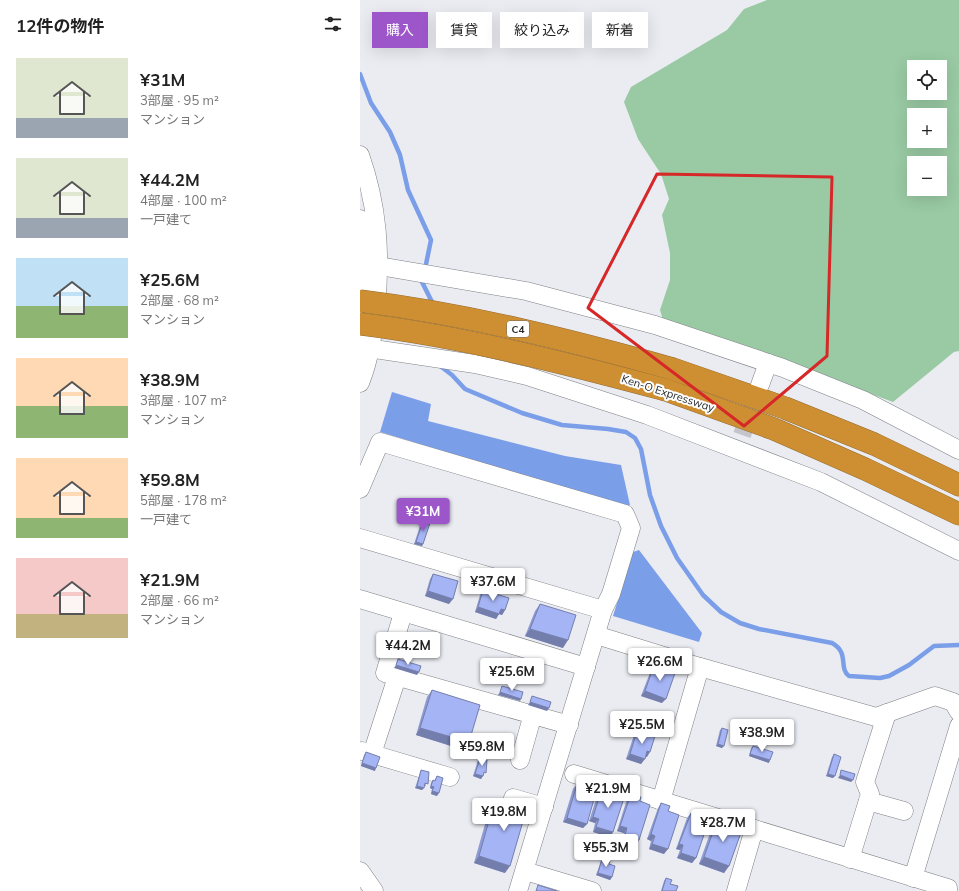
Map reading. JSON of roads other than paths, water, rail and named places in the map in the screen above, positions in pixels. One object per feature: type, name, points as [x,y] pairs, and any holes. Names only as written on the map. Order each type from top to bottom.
[{"type":"highway","name":"Ken-O Expressway","points":[[360,301],[394,305],[490,323],[576,342],[673,369],[785,408],[874,444],[959,485]]},
{"type":"highway","name":"Ken-O Expressway","points":[[360,324],[486,345],[557,361],[666,390],[774,429],[865,469],[959,514]]},
{"type":"street","points":[[360,155],[374,200],[378,231],[379,266],[363,348]]},
{"type":"street","points":[[360,219],[362,248],[363,348],[360,383]]},
{"type":"street","points":[[379,266],[526,291],[655,325],[768,363],[862,400],[959,450]]},
{"type":"street","points":[[363,348],[476,364],[527,376],[647,415],[740,442],[959,550]]},
{"type":"street","points":[[760,385],[768,363]]},
{"type":"street","points":[[360,489],[380,442],[625,514],[631,528],[611,594],[603,610],[518,891]]},
{"type":"street","points":[[360,538],[603,610]]},
{"type":"street","points":[[360,599],[586,667]]},
{"type":"street","points":[[403,612],[385,673],[569,725]]},
{"type":"street","points":[[596,635],[700,667],[876,717],[935,696],[953,702],[959,712]]},
{"type":"street","points":[[661,801],[700,667]]},
{"type":"street","points":[[397,676],[367,752],[450,778]]},
{"type":"street","points":[[850,859],[870,794],[865,782],[887,713]]},
{"type":"street","points":[[520,760],[533,714]]},
{"type":"street","points":[[913,878],[954,758],[959,726]]},
{"type":"street","points":[[574,774],[948,888],[948,891]]},
{"type":"street","points":[[513,798],[544,806]]},
{"type":"street","points":[[868,801],[904,811]]},
{"type":"street","points":[[736,891],[754,829]]},
{"type":"street","points":[[360,871],[374,891]]},
{"type":"street","points":[[524,871],[592,891]]},
{"type":"water","points":[[392,392],[431,404],[428,421],[565,456],[621,465],[630,505],[623,506],[380,432]]},
{"type":"water","points":[[639,550],[702,633],[699,642],[613,616],[633,552]]},
{"type":"waterway","points":[[360,74],[371,103],[390,132],[400,155],[408,190],[431,240],[425,269]]},
{"type":"waterway","points":[[420,278],[434,306]]},
{"type":"waterway","points":[[439,365],[452,375],[465,389],[522,413],[562,425],[626,432],[635,438],[641,449],[650,495],[661,526],[677,558],[703,595],[721,612],[740,623],[759,629],[832,643],[841,651],[844,669],[849,676],[880,678],[889,676],[909,665],[934,646],[959,645]]},
{"type":"tunnel","points":[[742,435],[760,385]]}]
